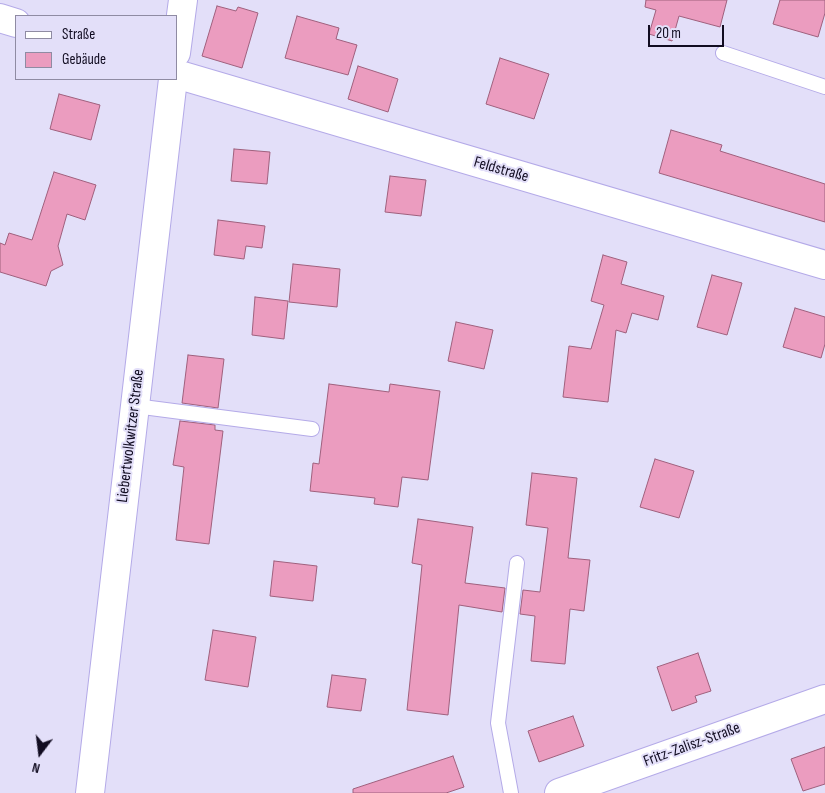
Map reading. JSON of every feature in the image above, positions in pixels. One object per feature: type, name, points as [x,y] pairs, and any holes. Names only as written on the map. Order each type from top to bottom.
[{"type":"street","points":[[178,36],[182,0]]},
{"type":"street","points":[[0,18],[15,23]]},
{"type":"street","name":"Feldstraße","points":[[178,75],[825,265]]},
{"type":"street","name":"Liebertwolkwitzer Straße","points":[[90,793],[173,80]]},
{"type":"street","name":"Fritz-Zalisz-Straße","points":[[559,793],[825,699]]},
{"type":"lane","points":[[724,52],[825,87]]},
{"type":"lane","points":[[135,406],[312,429]]},
{"type":"lane","points":[[511,793],[498,724],[517,563]]},
{"type":"building","points":[[646,0],[727,0],[720,27],[679,16],[672,41],[649,34],[656,10],[645,7]]},
{"type":"building","points":[[780,0],[825,0],[825,13],[818,37],[773,24]]},
{"type":"building","points":[[217,6],[236,11],[238,7],[258,13],[242,68],[202,56]]},
{"type":"building","points":[[297,16],[339,28],[336,39],[357,45],[348,75],[285,58]]},
{"type":"building","points":[[500,58],[549,74],[534,119],[486,104]]},
{"type":"building","points":[[358,66],[398,79],[388,112],[348,99]]},
{"type":"building","points":[[59,94],[100,105],[91,140],[50,129]]},
{"type":"building","points":[[671,130],[722,145],[720,151],[825,184],[825,222],[659,173]]},
{"type":"building","points":[[234,149],[270,152],[267,184],[231,181]]},
{"type":"building","points":[[54,172],[96,185],[85,220],[67,214],[58,246],[63,265],[51,271],[46,286],[0,272],[0,243],[5,245],[9,233],[32,240]]},
{"type":"building","points":[[390,176],[426,180],[421,216],[385,212]]},
{"type":"building","points":[[218,220],[265,226],[262,248],[246,246],[244,259],[214,255]]},
{"type":"building","points":[[603,255],[627,262],[621,284],[664,296],[658,320],[632,313],[626,333],[616,330],[608,402],[563,397],[569,346],[591,349],[604,305],[591,301]]},
{"type":"building","points":[[293,264],[340,269],[337,307],[289,302]]},
{"type":"building","points":[[712,275],[742,283],[727,335],[697,327]]},
{"type":"building","points":[[255,297],[288,301],[284,339],[252,335]]},
{"type":"building","points":[[795,308],[825,317],[825,344],[821,358],[783,347]]},
{"type":"building","points":[[456,322],[493,330],[484,369],[448,361]]},
{"type":"building","points":[[188,355],[224,359],[218,408],[182,403]]},
{"type":"building","points":[[329,384],[389,392],[390,384],[440,391],[428,480],[402,477],[398,507],[374,504],[375,498],[310,491],[313,463],[319,464]]},
{"type":"building","points":[[180,421],[215,425],[215,430],[223,431],[209,544],[176,540],[184,467],[173,465]]},
{"type":"building","points":[[655,459],[694,471],[679,518],[640,507]]},
{"type":"building","points":[[532,473],[577,478],[568,558],[590,560],[584,611],[570,609],[565,664],[531,661],[535,616],[520,614],[523,590],[540,592],[548,528],[526,525]]},
{"type":"building","points":[[418,519],[473,527],[465,583],[505,588],[502,612],[459,605],[448,715],[407,710],[422,565],[412,563]]},
{"type":"building","points":[[274,561],[317,566],[313,601],[270,596]]},
{"type":"building","points":[[213,630],[256,637],[248,687],[205,680]]},
{"type":"building","points":[[698,653],[711,691],[695,696],[697,702],[672,711],[657,667]]},
{"type":"building","points":[[332,675],[366,679],[361,711],[327,707]]},
{"type":"building","points":[[573,716],[584,746],[539,762],[528,731]]},
{"type":"building","points":[[825,747],[825,784],[803,791],[791,759]]},
{"type":"building","points":[[453,756],[464,787],[446,793],[353,793],[353,789]]}]
